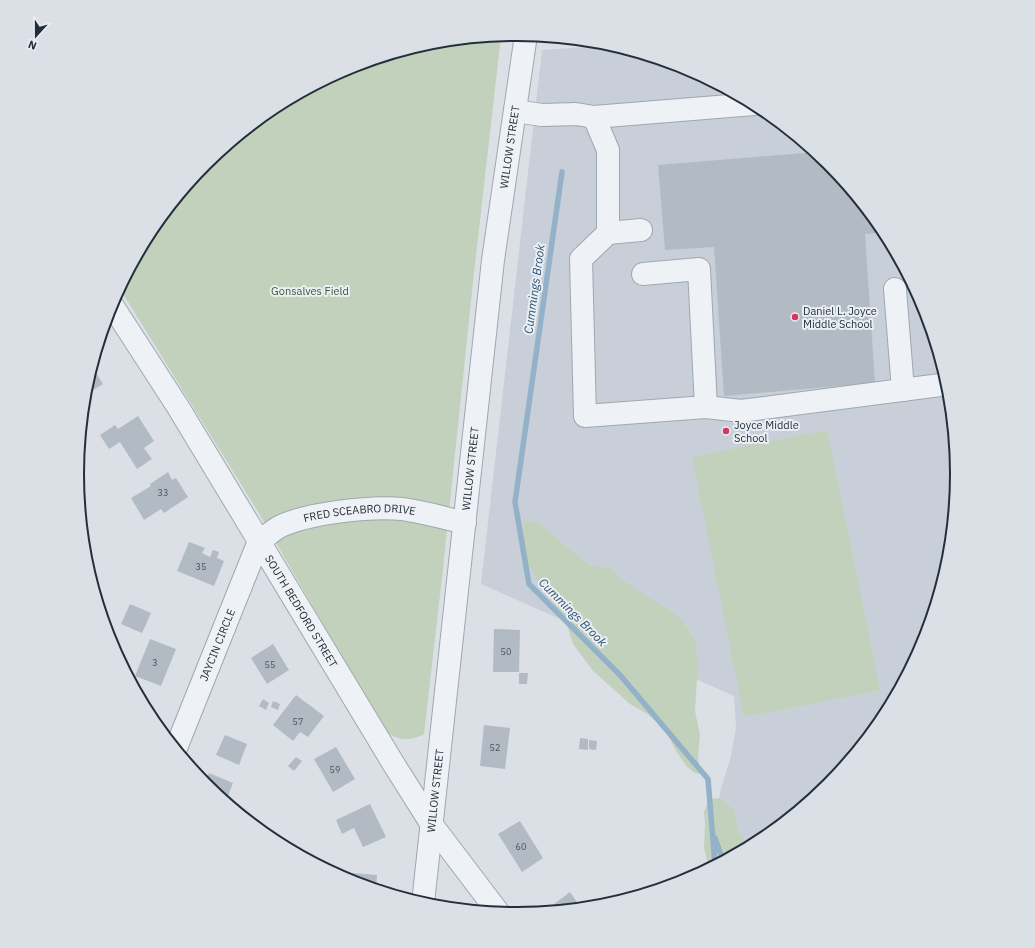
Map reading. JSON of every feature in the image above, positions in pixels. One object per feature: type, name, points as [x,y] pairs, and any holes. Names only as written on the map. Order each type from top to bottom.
[{"type":"street","name":"WILLOW STREET","points":[[424,897],[494,260],[525,41]]},
{"type":"street","points":[[515,112],[542,115],[576,114],[594,117],[743,105]]},
{"type":"street","points":[[594,117],[608,150],[608,233]]},
{"type":"street","points":[[641,230],[608,233],[581,259],[585,416],[706,407],[741,411],[941,385]]},
{"type":"street","points":[[643,274],[699,269],[706,407]]},
{"type":"street","points":[[895,289],[903,390]]},
{"type":"street","name":"SOUTH BEDFORD STREET","points":[[116,311],[178,408],[393,764],[432,825],[494,906]]},
{"type":"street","name":"FRED SCEABRO DRIVE","points":[[259,541],[280,527],[304,518],[340,511],[401,509],[430,514],[465,523]]},
{"type":"street","name":"JAYCIN CIRCLE","points":[[178,743],[259,541]]},
{"type":"shaded area","name":"Joyce Middle School","points":[[587,47],[602,49],[657,64],[683,74],[734,99],[781,130],[824,168],[861,210],[878,233],[906,282],[918,308],[936,362],[947,417],[950,446],[950,502],[947,531],[936,586],[918,640],[906,666],[878,715],[861,738],[824,780],[781,818],[723,855],[718,804],[721,788],[730,760],[736,728],[734,696],[481,584],[542,50]]},
{"type":"green space","name":"Gonsalves Field","points":[[500,42],[424,734],[419,737],[403,739],[392,736],[383,728],[257,510],[123,294],[129,282],[157,233],[192,189],[232,148],[277,114],[326,86],[378,64],[433,49]]},
{"type":"green space","points":[[827,430],[880,690],[744,717],[692,457]]},
{"type":"green space","points":[[524,521],[540,524],[591,566],[610,568],[621,579],[680,618],[695,640],[698,662],[695,711],[700,735],[698,757],[700,774],[695,773],[686,766],[676,751],[664,727],[647,714],[630,704],[593,671],[573,644],[567,625],[532,570],[524,562],[520,551]]},
{"type":"green space","points":[[721,798],[735,811],[737,828],[744,843],[708,863],[704,848],[704,812],[709,799]]},
{"type":"building","name":"Daniel L. Joyce Middle School","points":[[808,153],[824,168],[861,210],[878,233],[865,234],[875,383],[724,396],[714,247],[665,250],[658,165]]},
{"type":"building","points":[[96,374],[103,384],[93,390]]},
{"type":"building","points":[[138,416],[154,441],[144,448],[152,459],[137,469],[120,442],[109,449],[100,435],[115,425],[118,429]]},
{"type":"building","points":[[168,472],[172,480],[176,478],[188,497],[164,513],[161,509],[144,520],[131,498],[151,486],[150,484]]},
{"type":"building","points":[[189,542],[205,548],[202,553],[210,557],[213,550],[219,552],[217,558],[224,561],[214,586],[177,571]]},
{"type":"building","points":[[130,604],[151,613],[142,633],[121,624]]},
{"type":"building","points":[[494,629],[520,630],[519,672],[493,672]]},
{"type":"building","points":[[150,639],[176,649],[161,686],[135,676]]},
{"type":"building","points":[[273,644],[289,670],[267,684],[251,658]]},
{"type":"building","points":[[519,673],[528,673],[527,684],[519,684]]},
{"type":"building","points":[[296,695],[324,716],[308,737],[300,732],[293,741],[273,725]]},
{"type":"building","points":[[263,699],[269,703],[266,710],[259,706]]},
{"type":"building","points":[[273,701],[280,704],[278,710],[271,707]]},
{"type":"building","points":[[484,725],[510,728],[505,769],[480,766]]},
{"type":"building","points":[[225,735],[247,744],[239,765],[216,755]]},
{"type":"building","points":[[580,738],[588,739],[588,750],[579,749]]},
{"type":"building","points":[[589,740],[597,741],[596,750],[589,749]]},
{"type":"building","points":[[336,747],[355,779],[333,792],[314,759]]},
{"type":"building","points":[[296,757],[302,761],[294,771],[288,766]]},
{"type":"building","points":[[209,773],[233,783],[228,796],[211,780],[208,776]]},
{"type":"building","points":[[370,804],[386,837],[363,847],[354,828],[342,834],[336,820]]},
{"type":"building","points":[[520,821],[543,858],[522,872],[498,834]]},
{"type":"building","points":[[352,874],[377,875],[376,883]]},
{"type":"building","points":[[570,892],[577,903],[574,903],[553,905]]},
{"type":"waterway","name":"Cummings Brook","points":[[562,172],[515,502],[529,584],[620,675],[708,779],[715,859]]},
{"type":"waterway","points":[[715,838],[721,856]]},
{"type":"place","name":"Daniel L. Joyce Middle School","points":[[795,317]]},
{"type":"place","name":"Joyce Middle School","points":[[726,431]]}]
